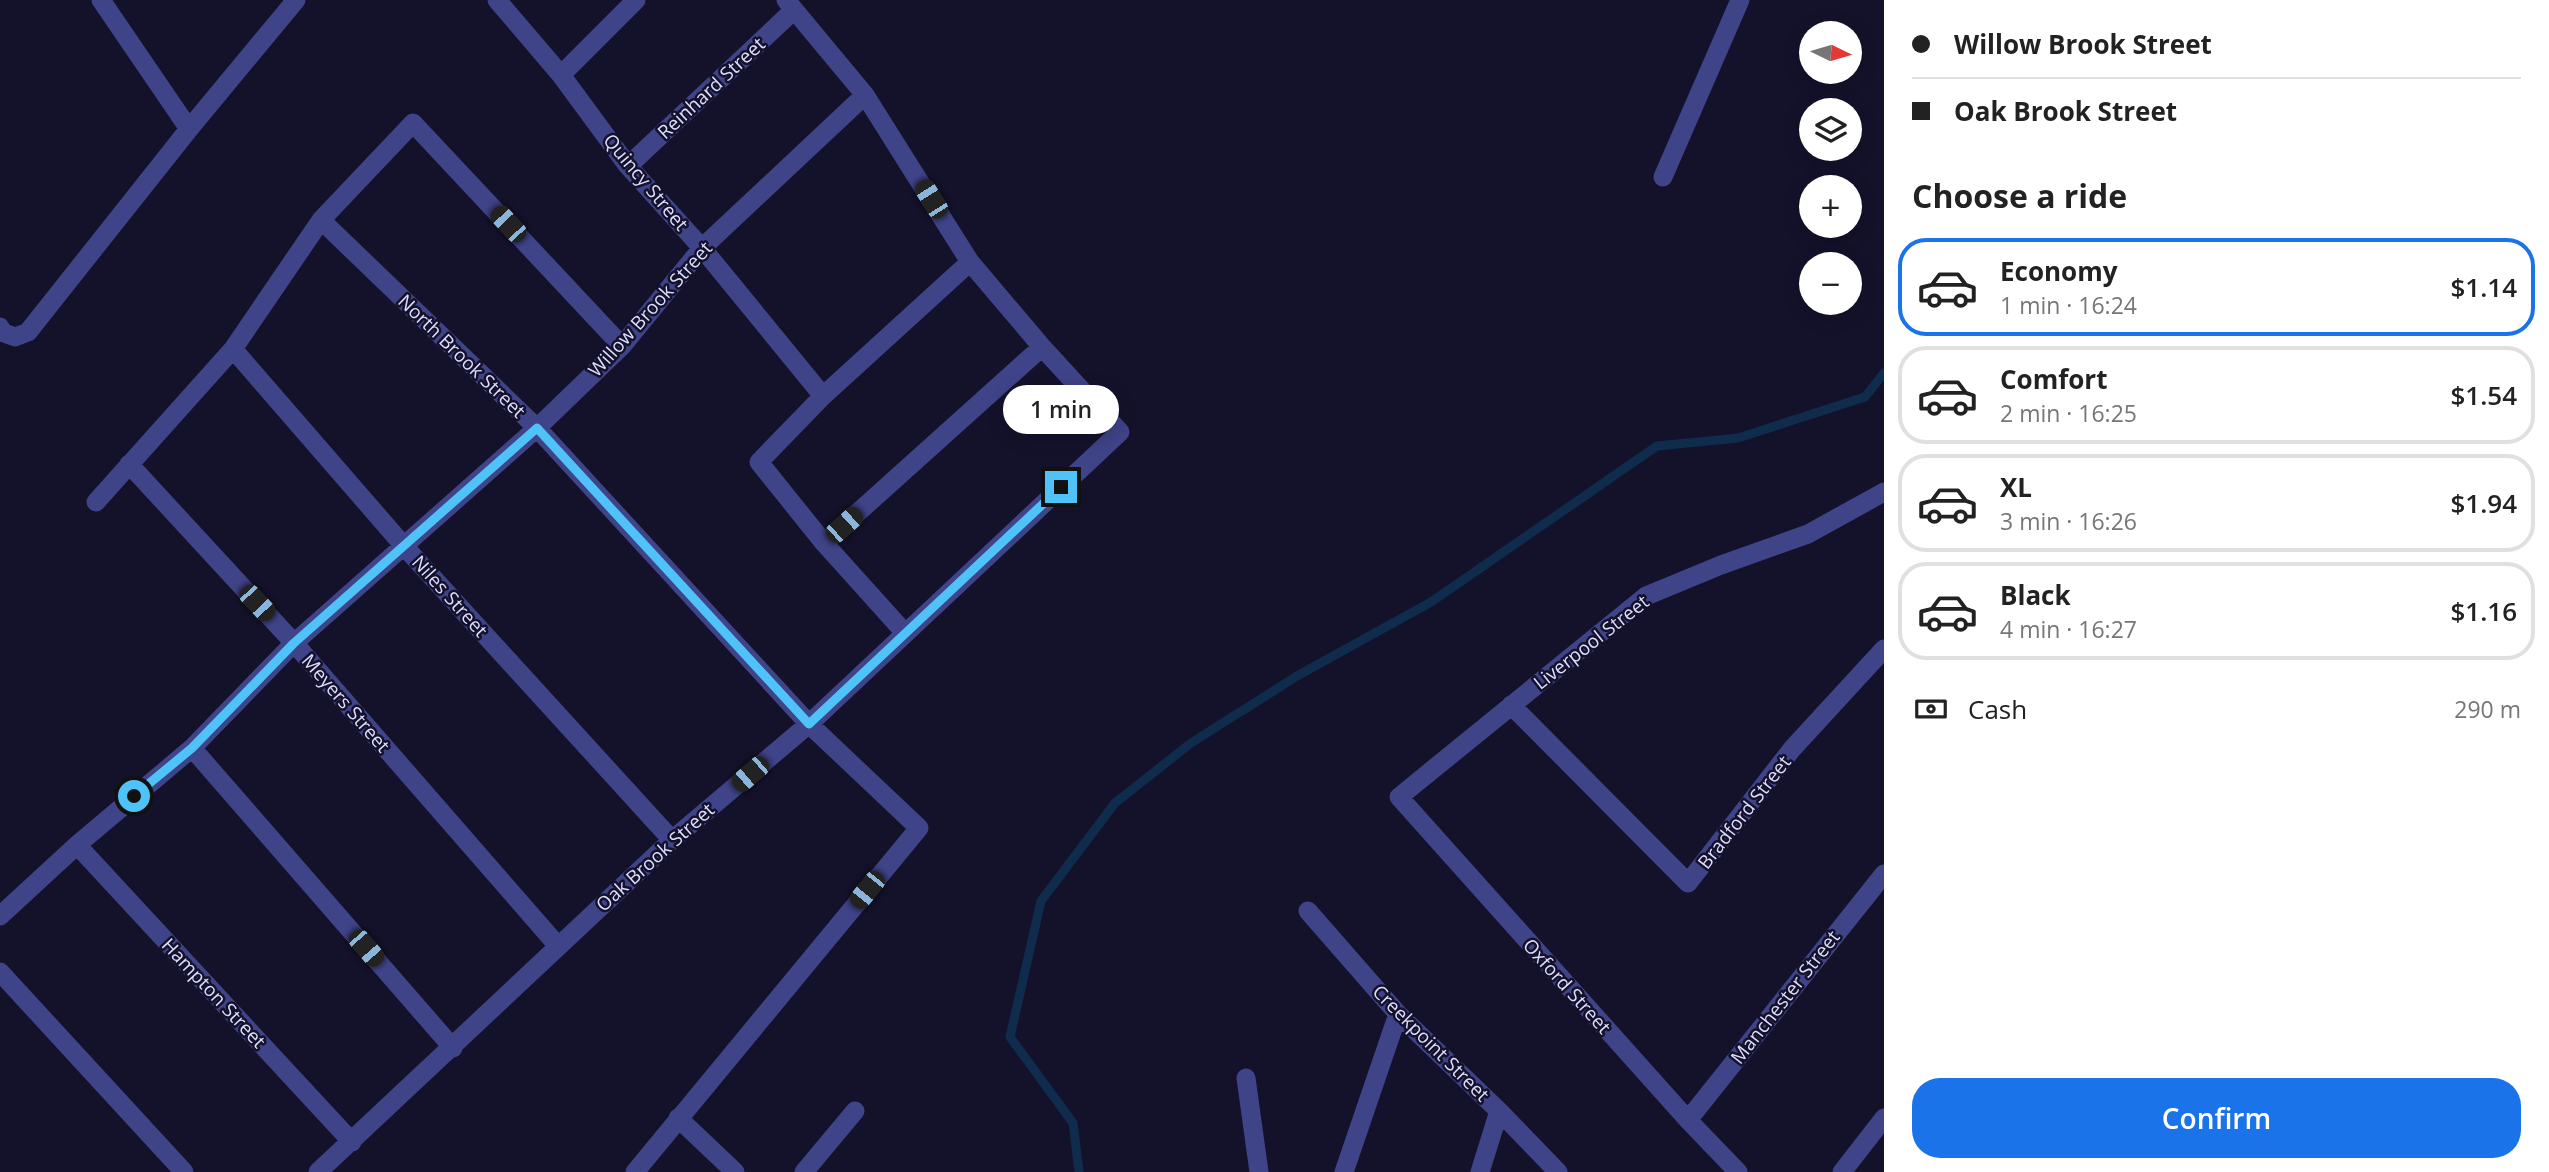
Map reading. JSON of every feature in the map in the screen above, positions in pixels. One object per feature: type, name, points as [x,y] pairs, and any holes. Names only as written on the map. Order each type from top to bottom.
[{"type":"street","points":[[101,0],[189,128]]},
{"type":"street","points":[[8,332],[28,332],[189,128],[296,0]]},
{"type":"street","name":"Quincy Street","points":[[497,0],[561,75],[628,166],[702,248],[823,396]]},
{"type":"street","points":[[561,75],[636,0]]},
{"type":"street","points":[[1663,177],[1740,0]]},
{"type":"street","points":[[790,5],[865,95],[970,262],[1042,347],[824,543]]},
{"type":"street","name":"Reinhard Street","points":[[628,166],[790,5]]},
{"type":"street","name":"Willow Brook Street","points":[[0,916],[77,845],[192,748],[294,643],[537,428],[622,346],[702,248],[865,95]]},
{"type":"street","points":[[96,502],[233,349],[321,220],[413,123],[622,346]]},
{"type":"street","name":"North Brook Street","points":[[321,220],[537,428],[809,724],[919,828],[678,1118]]},
{"type":"street","points":[[905,633],[824,543],[759,462],[823,396],[970,262]]},
{"type":"street","name":"Oak Brook Street","points":[[318,1172],[672,840],[809,724],[1120,432],[1042,347]]},
{"type":"street","name":"Niles Street","points":[[233,349],[403,545],[672,840]]},
{"type":"street","name":"Meyers Street","points":[[129,464],[294,643],[558,946]]},
{"type":"street","name":"Liverpool Street","points":[[1399,797],[1646,596],[1721,565],[1808,534],[1884,492]]},
{"type":"street","name":"Bradford Street","points":[[1511,705],[1688,883],[1792,749],[1884,649]]},
{"type":"street","points":[[192,748],[453,1048]]},
{"type":"street","name":"Oxford Street","points":[[1399,797],[1688,1120],[1738,1172]]},
{"type":"street","name":"Hampton Street","points":[[77,845],[352,1142]]},
{"type":"street","name":"Manchester Street","points":[[1688,1120],[1884,874]]},
{"type":"street","name":"Creekpoint Street","points":[[1308,911],[1398,1014],[1558,1172]]},
{"type":"street","points":[[0,972],[184,1172]]},
{"type":"street","points":[[1344,1172],[1398,1014]]},
{"type":"street","points":[[1246,1078],[1259,1172]]},
{"type":"street","points":[[804,1172],[855,1111]]},
{"type":"street","points":[[1480,1172],[1499,1111]]},
{"type":"street","points":[[635,1172],[678,1118],[736,1172]]},
{"type":"street","points":[[1842,1172],[1884,1118]]},
{"type":"waterway","points":[[1079,1172],[1073,1123],[1010,1037],[1041,901],[1115,803],[1191,743],[1297,676],[1431,602],[1657,446],[1738,438],[1865,397],[1884,373]]},
{"type":"route","points":[[134,796],[192,748],[294,643],[537,428],[809,724],[1061,487]]}]
